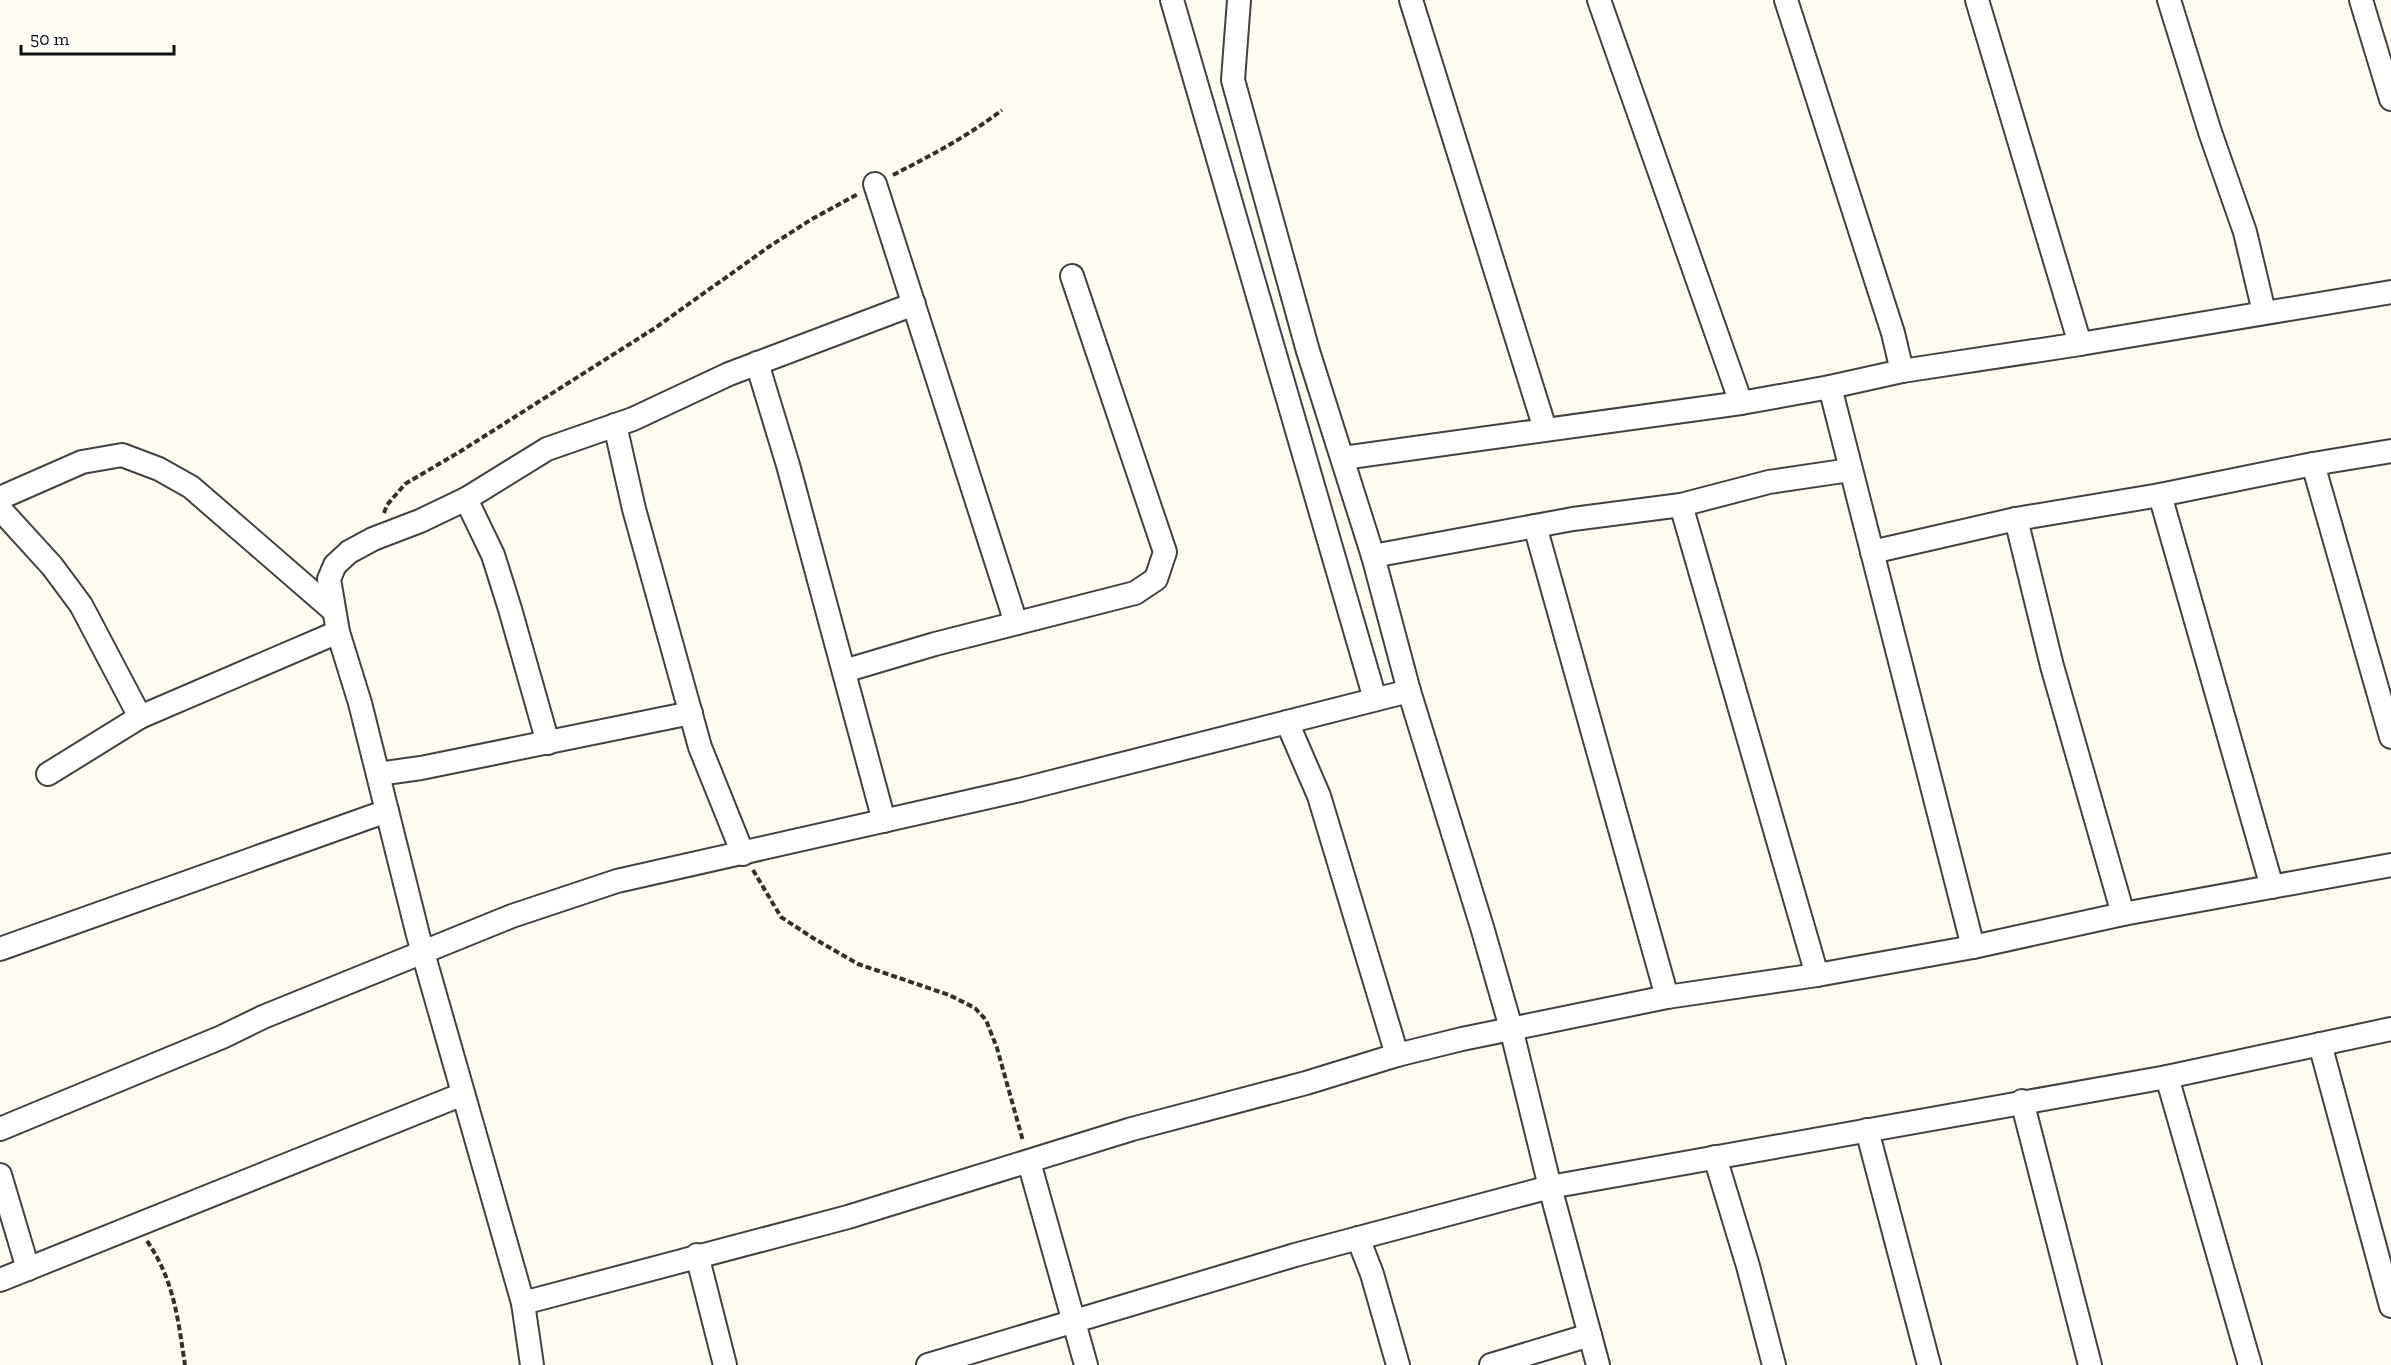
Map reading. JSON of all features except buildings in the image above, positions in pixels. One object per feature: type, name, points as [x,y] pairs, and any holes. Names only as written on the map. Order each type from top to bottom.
[{"type":"street","points":[[1172,0],[1375,699]]},
{"type":"street","points":[[1239,0],[1233,80],[1308,351],[1373,556],[1409,691],[1511,1028],[1550,1187],[1599,1365]]},
{"type":"street","points":[[1411,0],[1545,429]]},
{"type":"street","points":[[1599,0],[1741,403]]},
{"type":"street","points":[[1786,0],[1893,333],[1902,371]]},
{"type":"street","points":[[1977,0],[2080,344]]},
{"type":"street","points":[[2169,0],[2206,121],[2245,232],[2264,312]]},
{"type":"street","points":[[2361,0],[2391,99]]},
{"type":"street","points":[[1198,90],[1233,80]]},
{"type":"street","points":[[875,184],[1016,623]]},
{"type":"street","points":[[844,671],[1016,623],[1135,593],[1156,579],[1165,552],[1072,276]]},
{"type":"street","points":[[1343,458],[1741,403],[1902,371],[2391,292]]},
{"type":"street","points":[[532,1365],[523,1303],[423,953],[360,703],[336,621],[329,579],[335,565],[349,552],[373,539],[466,500],[547,449],[615,425],[757,363],[914,304]]},
{"type":"street","points":[[757,363],[782,443],[884,821]]},
{"type":"street","points":[[1830,387],[1973,947]]},
{"type":"street","points":[[615,425],[634,509],[691,713],[721,802],[743,854]]},
{"type":"street","points":[[1872,552],[2016,519],[2160,495],[2313,464],[2391,451]]},
{"type":"street","points":[[0,498],[82,462],[122,455],[159,469],[191,487],[336,621]]},
{"type":"street","points":[[2313,464],[2391,737]]},
{"type":"street","points":[[1373,556],[1573,519],[1680,505],[1769,482],[1850,470]]},
{"type":"street","points":[[2160,495],[2272,887]]},
{"type":"street","points":[[466,500],[493,555],[548,744]]},
{"type":"street","points":[[1680,505],[1817,975]]},
{"type":"street","points":[[0,509],[52,566],[81,605],[140,717]]},
{"type":"street","points":[[2016,519],[2052,666],[2123,914]]},
{"type":"street","points":[[1535,526],[1667,997]]},
{"type":"street","points":[[48,774],[140,717],[336,621]]},
{"type":"street","points":[[0,1129],[263,1017],[512,916],[618,881],[1020,790],[1409,691]]},
{"type":"street","points":[[378,774],[548,744],[691,713]]},
{"type":"street","points":[[1287,722],[1319,796],[1397,1055]]},
{"type":"street","points":[[0,950],[387,811]]},
{"type":"street","points":[[523,1303],[697,1255],[848,1217],[1153,1123],[1306,1083],[1397,1055],[1511,1028],[1667,997],[1817,975],[1973,947],[2123,914],[2391,866]]},
{"type":"street","points":[[928,1365],[1358,1238],[1550,1187],[2022,1101],[2167,1077],[2391,1029]]},
{"type":"street","points":[[2320,1044],[2391,1306]]},
{"type":"street","points":[[2167,1077],[2250,1365]]},
{"type":"street","points":[[0,1280],[463,1094]]},
{"type":"street","points":[[2022,1101],[2090,1365]]},
{"type":"street","points":[[1867,1130],[1929,1365]]},
{"type":"street","points":[[1715,1157],[1748,1266],[1774,1365]]},
{"type":"street","points":[[1029,1162],[1076,1321],[1086,1365]]},
{"type":"street","points":[[0,1174],[28,1269]]},
{"type":"street","points":[[1358,1238],[1372,1274],[1398,1365]]},
{"type":"street","points":[[697,1255],[725,1365]]},
{"type":"street","points":[[1491,1365],[1590,1335]]},
{"type":"path","points":[[373,539],[387,506],[405,484],[663,323],[812,219],[974,132],[1002,110]]},
{"type":"path","points":[[743,854],[781,917],[858,964],[949,995],[975,1008],[986,1020],[997,1048],[1029,1162]]},
{"type":"path","points":[[136,1226],[158,1257],[169,1280],[176,1307],[185,1365]]}]
